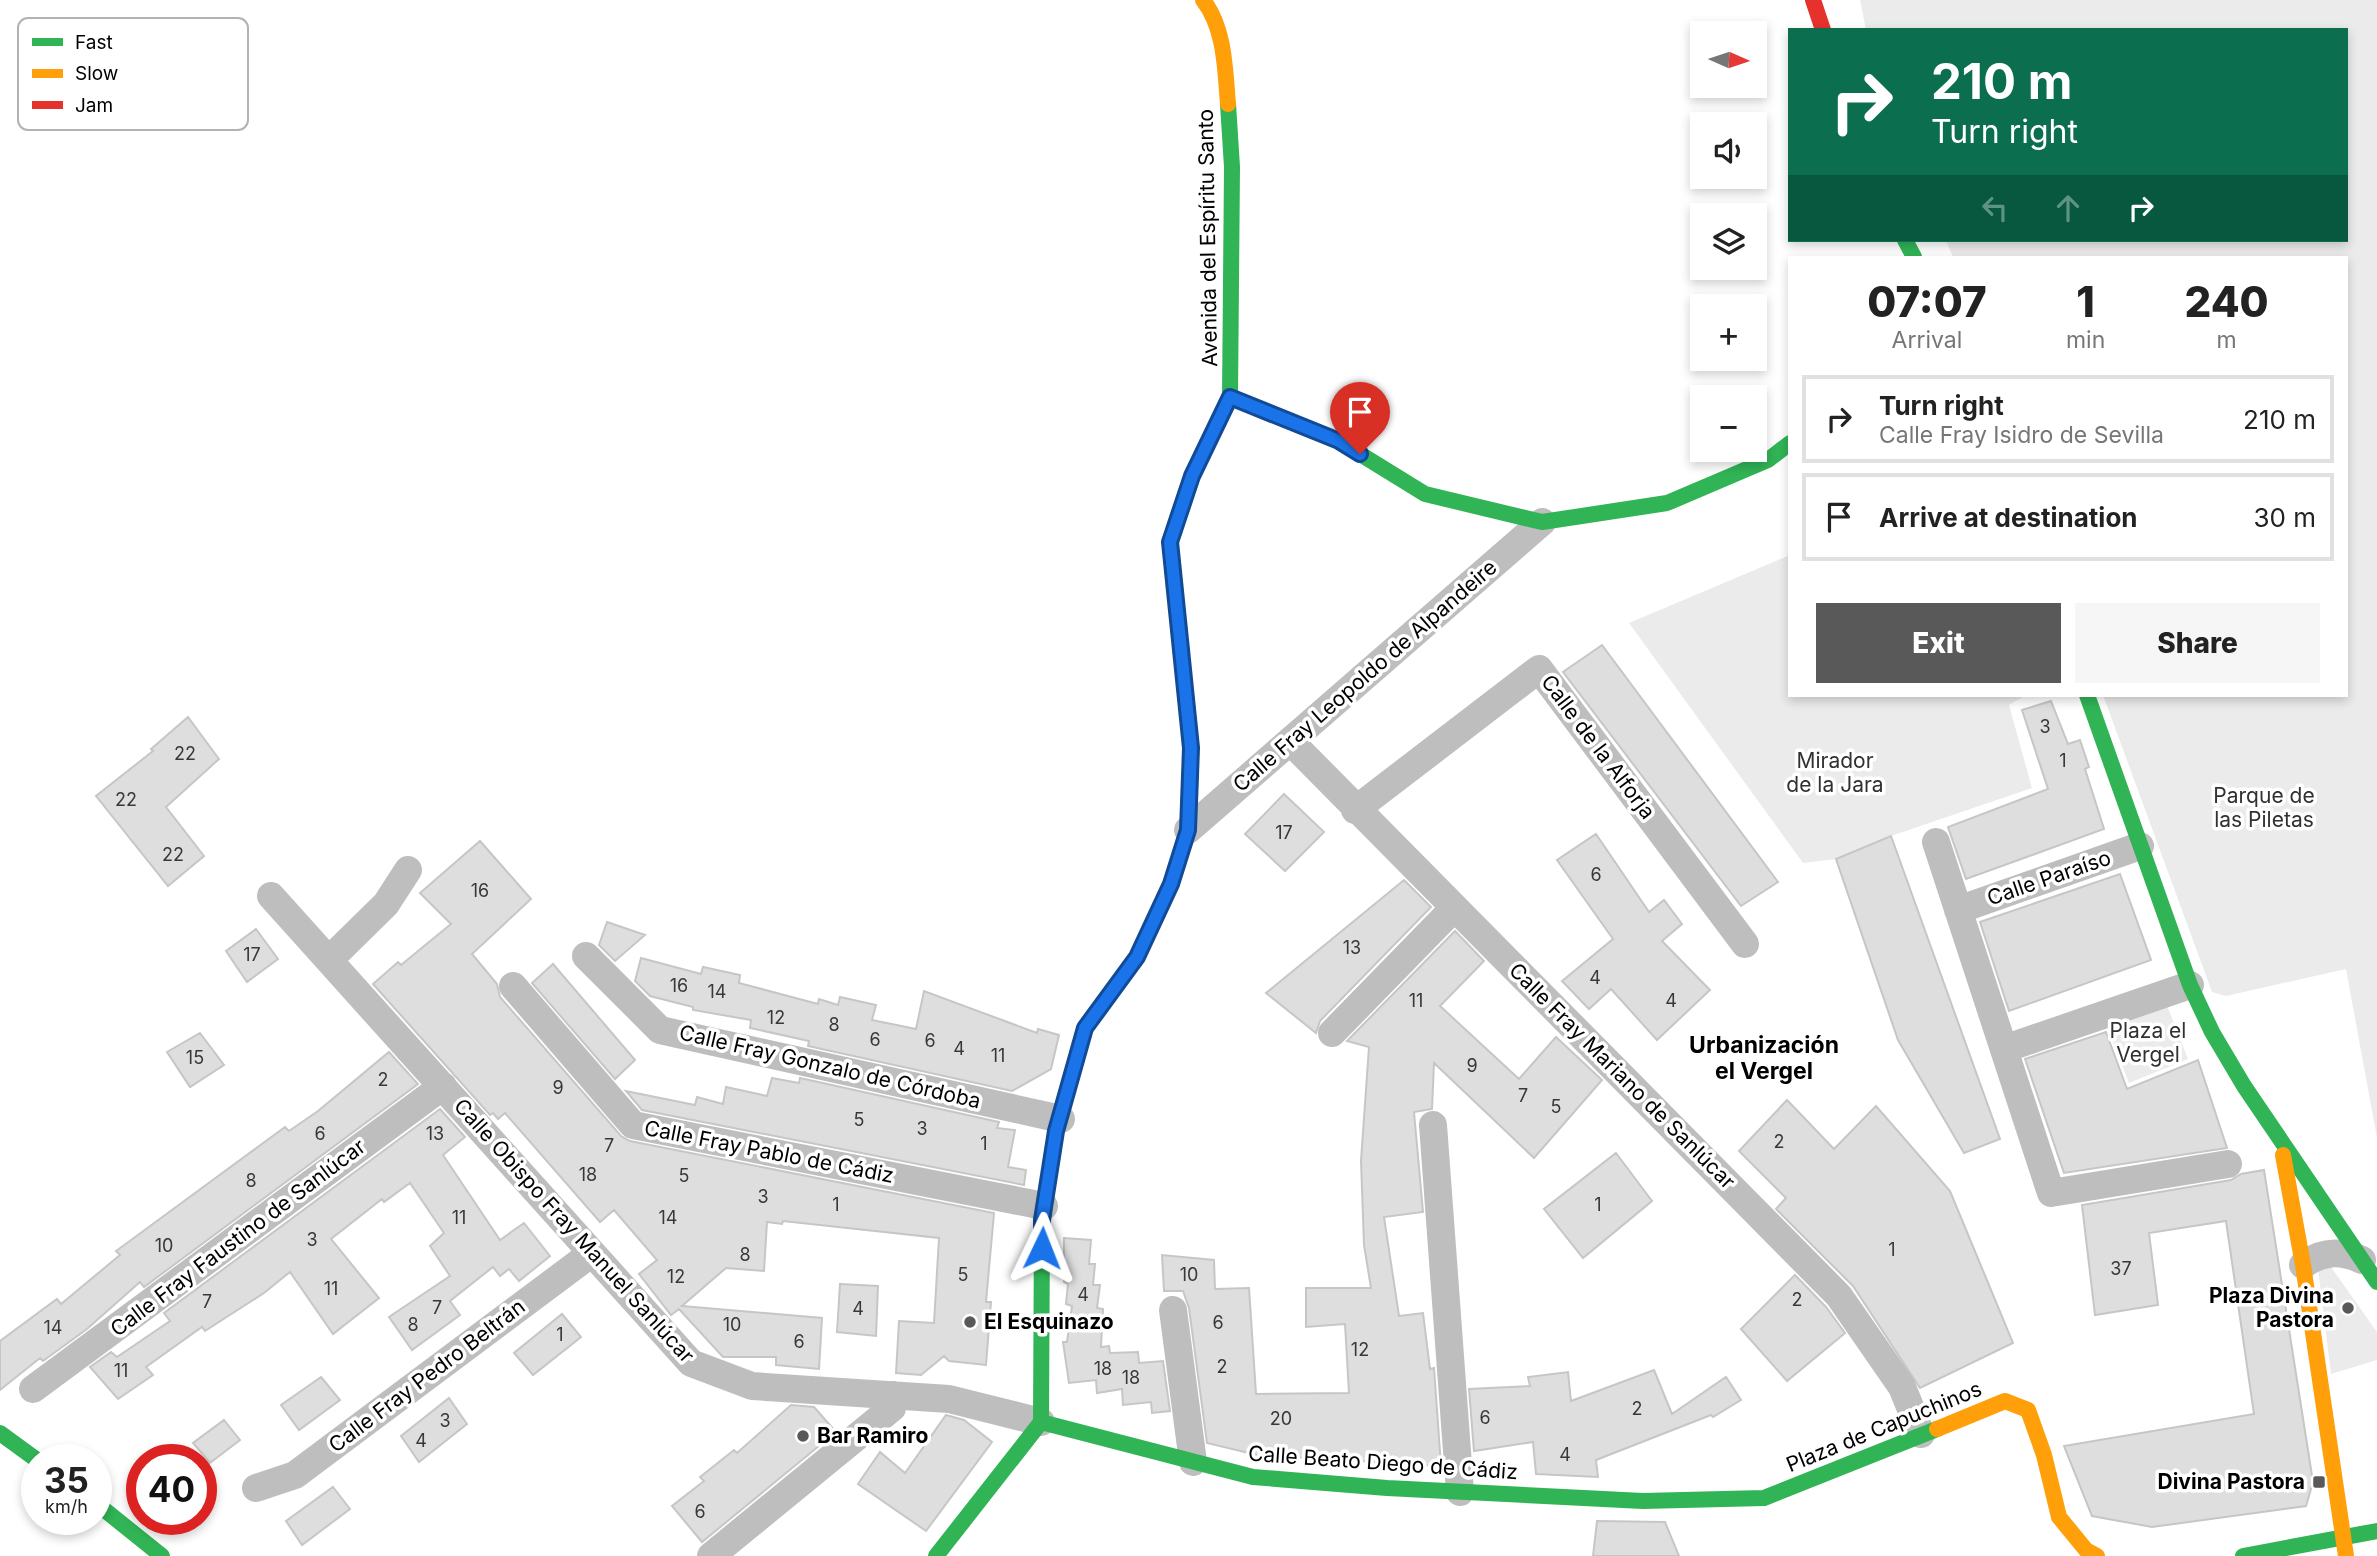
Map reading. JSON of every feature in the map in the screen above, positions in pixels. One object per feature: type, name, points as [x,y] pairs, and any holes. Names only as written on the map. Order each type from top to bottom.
[{"type":"street","name":"Avenida del Espíritu Santo","points":[[1203,0],[1215,15],[1225,64],[1232,167],[1230,397]]},
{"type":"street","points":[[1813,0],[1822,28]]},
{"type":"street","points":[[936,1556],[1041,1422],[1044,1206],[1056,1131],[1085,1028],[1137,957],[1171,884],[1188,830],[1191,748],[1170,542],[1192,476],[1230,397],[1339,441],[1425,494],[1542,522],[1667,503],[1768,460],[1788,445]]},
{"type":"street","name":"Calle Fray Leopoldo de Alpandeire","points":[[1188,830],[1542,522]]},
{"type":"street","name":"Calle de la Alforja","points":[[1355,810],[1539,669],[1745,944]]},
{"type":"street","points":[[2088,697],[2190,985],[2244,1087],[2369,1271]]},
{"type":"street","name":"Calle Fray Mariano de Sanlúcar","points":[[1290,741],[1355,810],[1839,1296],[1902,1387],[1921,1434]]},
{"type":"street","points":[[1936,842],[2051,1193],[2228,1164]]},
{"type":"street","name":"Calle Paraíso","points":[[1958,910],[2140,846]]},
{"type":"street","points":[[329,960],[386,904],[408,870]]},
{"type":"street","name":"Calle Obispo Fray Manuel Sanlúcar","points":[[271,896],[691,1363],[752,1386],[948,1399],[1041,1422]]},
{"type":"street","points":[[1332,1033],[1454,908]]},
{"type":"street","name":"Calle Fray Gonzalo de Córdoba","points":[[586,956],[660,1030],[1061,1119]]},
{"type":"street","points":[[2004,1049],[2190,985]]},
{"type":"street","name":"Calle Fray Pablo de Cádiz","points":[[513,986],[633,1125],[1044,1206]]},
{"type":"street","name":"Calle Fray Faustino de Sanlúcar","points":[[33,1389],[443,1086]]},
{"type":"street","points":[[1433,1125],[1460,1492]]},
{"type":"street","points":[[2279,1135],[2303,1265],[2346,1556]]},
{"type":"street","name":"Calle Fray Pedro Beltrán","points":[[256,1488],[295,1475],[592,1253]]},
{"type":"street","points":[[2303,1265],[2316,1255],[2348,1253],[2369,1271]]},
{"type":"street","points":[[1173,1310],[1193,1462]]},
{"type":"street","points":[[711,1556],[892,1408],[894,1395]]},
{"type":"street","name":"Plaza de Capuchinos","points":[[1643,1501],[1764,1498],[2005,1401],[2028,1410],[2044,1455],[2059,1517],[2091,1553]]},
{"type":"street","name":"Calle Beato Diego de Cádiz","points":[[1041,1422],[1253,1477],[1460,1492],[1643,1501]]},
{"type":"street","points":[[0,1433],[21,1448]]},
{"type":"street","points":[[112,1516],[162,1556]]},
{"type":"street","points":[[2243,1556],[2377,1531]]},
{"type":"green space","name":"Parque de las Piletas","points":[[1860,0],[2377,0],[2377,1138],[2346,969],[2226,996],[2212,992],[2104,697],[2348,697],[2348,256],[1953,256],[1947,242],[2348,242],[2348,28],[1866,28]]},
{"type":"green space","name":"Mirador de la Jara","points":[[1788,556],[1788,697],[2023,697],[2009,705],[2032,788],[1891,836],[1836,859],[1803,863],[1629,623]]},
{"type":"green space","name":"Plaza el Vergel","points":[[2166,1003],[2188,1059],[2129,1083],[2107,1027]]},
{"type":"green space","points":[[2331,1267],[2377,1332],[2377,1360],[2331,1374],[2318,1269]]},
{"type":"building","points":[[1602,645],[1778,882],[1741,906],[1563,672]]},
{"type":"building","points":[[2051,701],[2068,744],[2080,740],[2089,767],[2085,769],[2104,829],[1966,879],[1948,827],[2048,789],[2022,710]]},
{"type":"building","points":[[188,717],[219,759],[166,807],[204,856],[168,886],[96,796],[153,751],[151,749]]},
{"type":"building","points":[[1284,794],[1324,832],[1285,871],[1245,834]]},
{"type":"building","points":[[1596,834],[1649,912],[1664,900],[1682,924],[1662,941],[1710,990],[1657,1040],[1611,989],[1589,1009],[1562,981],[1613,939],[1557,860]]},
{"type":"building","points":[[1891,836],[2000,1139],[1964,1153],[1898,1040],[1836,859]]},
{"type":"building","points":[[480,841],[531,899],[472,954],[497,984],[500,997],[621,1136],[630,1141],[994,1213],[986,1302],[991,1302],[986,1365],[949,1361],[944,1356],[921,1375],[896,1373],[899,1321],[934,1323],[939,1238],[783,1221],[782,1224],[767,1222],[764,1271],[726,1268],[682,1306],[822,1318],[819,1369],[776,1365],[776,1357],[723,1357],[679,1309],[671,1315],[639,1274],[657,1260],[614,1210],[600,1222],[505,1113],[498,1119],[493,1113],[490,1115],[373,984],[398,962],[401,965],[451,924],[420,893]]},
{"type":"building","points":[[2120,874],[2151,960],[2009,1011],[1980,922]]},
{"type":"building","points":[[1404,880],[1431,907],[1320,1021],[1316,1033],[1266,993]]},
{"type":"building","points":[[607,922],[645,935],[615,961],[599,945]]},
{"type":"building","points":[[256,929],[278,959],[247,982],[226,951]]},
{"type":"building","points":[[1455,931],[1484,961],[1440,1006],[1519,1079],[1556,1037],[1602,1080],[1534,1158],[1434,1063],[1432,1109],[1414,1112],[1423,1212],[1384,1217],[1399,1316],[1423,1313],[1430,1369],[1434,1368],[1441,1466],[1257,1455],[1207,1443],[1189,1308],[1183,1291],[1164,1291],[1162,1255],[1214,1260],[1215,1289],[1249,1288],[1256,1394],[1349,1393],[1345,1324],[1306,1327],[1306,1288],[1371,1288],[1364,1245],[1361,1161],[1369,1047],[1347,1041]]},
{"type":"building","points":[[641,958],[701,974],[703,967],[740,975],[739,983],[818,1004],[819,999],[838,1005],[840,997],[876,1005],[872,1020],[916,1029],[924,991],[1037,1033],[1038,1029],[1059,1035],[1051,1069],[1012,1091],[808,1046],[809,1041],[750,1028],[751,1020],[693,1010],[693,1007],[650,996],[635,981]]},
{"type":"building","points":[[553,964],[635,1060],[615,1079],[532,983]]},
{"type":"building","points":[[2106,1032],[2127,1089],[2198,1060],[2227,1148],[2064,1173],[2025,1059]]},
{"type":"building","points":[[200,1033],[224,1065],[190,1087],[167,1052]]},
{"type":"building","points":[[389,1052],[418,1084],[144,1287],[140,1282],[87,1329],[43,1361],[40,1358],[0,1390],[0,1341],[57,1299],[61,1304],[120,1255],[116,1251],[285,1127],[289,1131],[318,1111]]},
{"type":"building","points":[[772,1078],[799,1083],[800,1078],[999,1122],[997,1128],[1015,1130],[1008,1167],[1026,1170],[1024,1185],[642,1110],[626,1091],[695,1105],[697,1097],[723,1104],[726,1087],[767,1096]]},
{"type":"building","points":[[1787,1100],[1834,1149],[1876,1106],[1950,1191],[2013,1343],[1920,1388],[1853,1286],[1776,1209],[1786,1198],[1739,1151]]},
{"type":"building","points":[[440,1109],[465,1137],[443,1155],[500,1240],[524,1223],[550,1256],[519,1281],[509,1269],[500,1276],[493,1267],[450,1301],[460,1315],[412,1350],[389,1317],[450,1276],[430,1246],[444,1233],[410,1183],[384,1202],[382,1199],[331,1239],[379,1298],[333,1334],[290,1272],[264,1293],[205,1331],[202,1327],[146,1367],[153,1375],[118,1399],[90,1367],[111,1352],[117,1357],[170,1321],[164,1313]]},
{"type":"building","points":[[1616,1153],[1652,1201],[1583,1258],[1544,1209]]},
{"type":"building","points":[[2264,1170],[2313,1482],[2306,1506],[2152,1527],[2092,1516],[2064,1446],[2254,1414],[2226,1221],[2149,1233],[2158,1305],[2095,1315],[2082,1205],[2231,1180],[2241,1174]]},
{"type":"building","points":[[1064,1238],[1091,1240],[1089,1264],[1095,1264],[1093,1285],[1100,1285],[1097,1308],[1103,1309],[1101,1347],[1109,1346],[1110,1353],[1138,1352],[1139,1363],[1163,1361],[1170,1411],[1152,1413],[1151,1402],[1123,1405],[1122,1389],[1097,1393],[1096,1380],[1069,1383],[1063,1342],[1067,1342],[1072,1306],[1066,1304],[1068,1284],[1064,1282]]},
{"type":"building","points":[[1795,1275],[1826,1307],[1845,1333],[1787,1381],[1741,1329]]},
{"type":"building","points":[[840,1284],[878,1286],[876,1336],[837,1332]]},
{"type":"building","points":[[562,1314],[581,1337],[533,1375],[514,1353]]},
{"type":"building","points":[[1654,1370],[1672,1414],[1726,1377],[1741,1400],[1713,1417],[1711,1415],[1596,1460],[1598,1477],[1536,1474],[1533,1442],[1474,1451],[1469,1389],[1530,1386],[1528,1377],[1568,1372],[1571,1401]]},
{"type":"building","points":[[321,1377],[340,1400],[299,1430],[281,1405]]},
{"type":"building","points":[[449,1398],[467,1424],[419,1462],[401,1436]]},
{"type":"building","points":[[791,1405],[814,1407],[836,1432],[702,1542],[672,1506],[704,1481],[700,1477],[734,1450],[737,1453]]},
{"type":"building","points":[[946,1415],[964,1420],[992,1442],[926,1531],[858,1484],[880,1452],[905,1473]]},
{"type":"building","points":[[224,1420],[240,1440],[217,1458],[217,1444],[193,1443]]},
{"type":"building","points":[[333,1487],[350,1509],[302,1545],[286,1521]]},
{"type":"building","points":[[1597,1521],[1665,1522],[1679,1556],[1593,1556]]},
{"type":"traffic: fast","points":[[1190,789],[1191,748],[1170,542],[1192,476],[1230,397],[1232,167],[1228,104]]},
{"type":"traffic: fast","points":[[1906,242],[1913,256]]},
{"type":"traffic: fast","points":[[1230,397],[1339,441],[1425,494],[1542,522],[1667,503],[1768,460],[1788,445]]},
{"type":"traffic: fast","points":[[2088,697],[2190,985],[2212,1032],[2244,1086],[2377,1282]]},
{"type":"traffic: fast","points":[[936,1556],[1041,1422],[1042,1220],[1051,1165]]},
{"type":"traffic: fast","points":[[1041,1422],[1253,1477],[1387,1488],[1643,1501],[1764,1498],[1937,1429]]},
{"type":"traffic: fast","points":[[0,1433],[21,1448]]},
{"type":"traffic: fast","points":[[112,1516],[162,1556]]},
{"type":"traffic: fast","points":[[2243,1556],[2377,1531]]},
{"type":"traffic: slow","points":[[1203,0],[1220,36],[1228,104]]},
{"type":"traffic: slow","points":[[1051,1165],[1056,1131],[1085,1028],[1137,957],[1171,884],[1188,830],[1190,789]]},
{"type":"traffic: slow","points":[[2283,1155],[2303,1265],[2346,1556]]},
{"type":"traffic: slow","points":[[1937,1429],[2005,1401],[2028,1410],[2044,1455],[2059,1517],[2086,1550],[2097,1556]]},
{"type":"traffic: jam","points":[[1813,0],[1822,28]]},
{"type":"place","name":"Plaza Divina Pastora","points":[[2348,1308]]},
{"type":"place","name":"El Esquinazo","points":[[970,1322]]},
{"type":"place","name":"Bar Ramiro","points":[[803,1436]]},
{"type":"place","name":"Divina Pastora","points":[[2319,1482]]},
{"type":"district","name":"Urbanización el Vergel","points":[[1764,1058]]},
{"type":"route","points":[[1042,1248],[1042,1220],[1056,1131],[1085,1028],[1137,957],[1171,884],[1188,830],[1191,748],[1170,542],[1192,476],[1230,397],[1339,441],[1360,454]]}]
